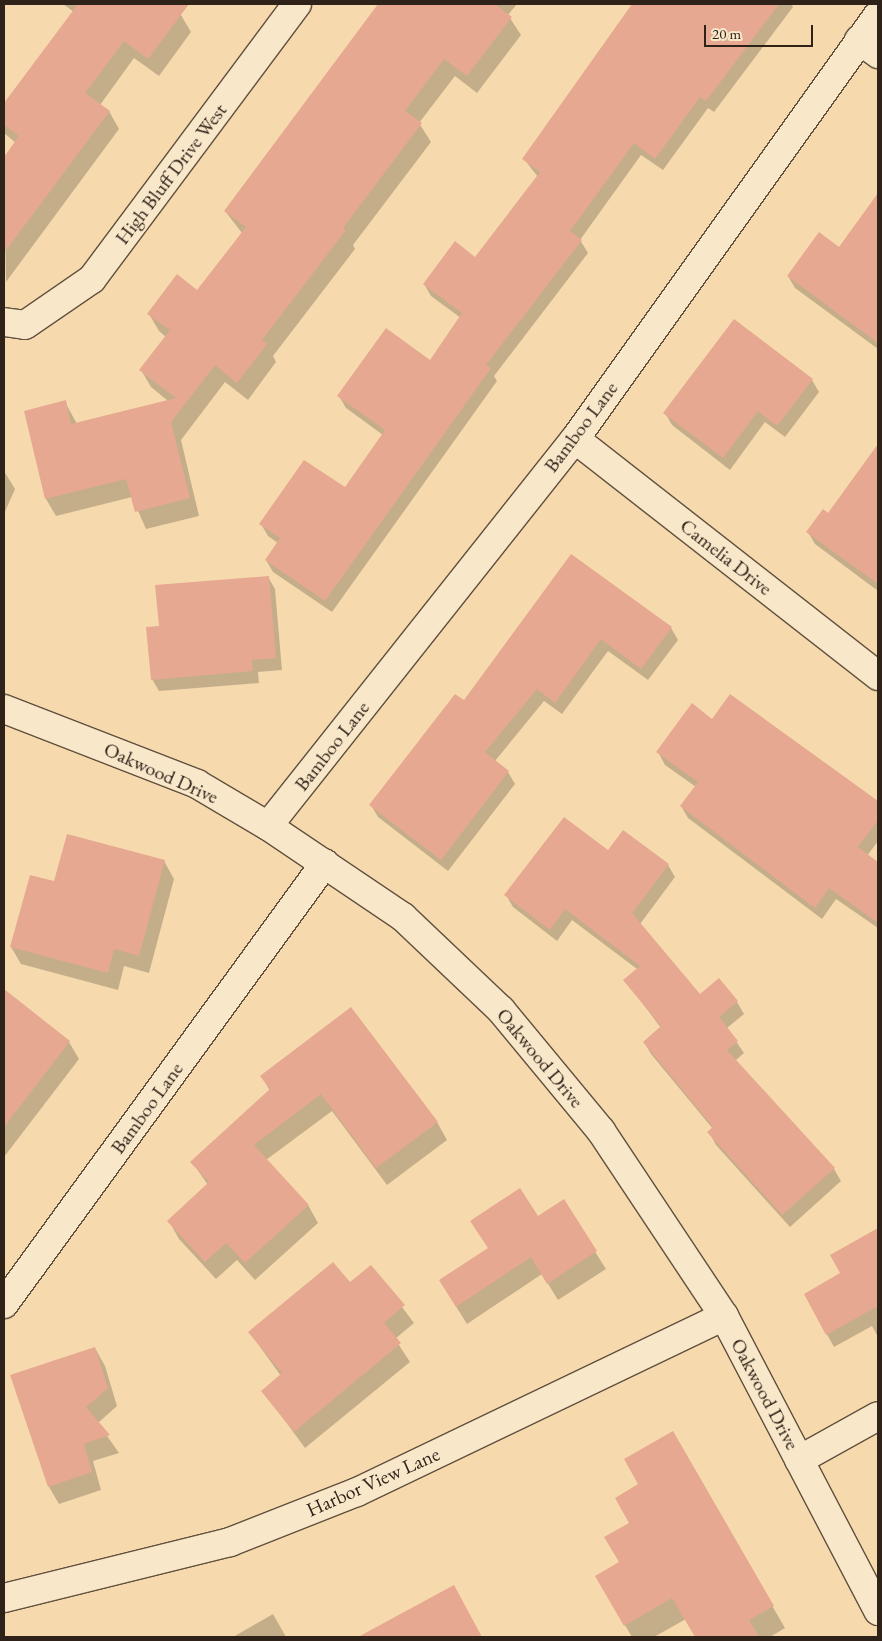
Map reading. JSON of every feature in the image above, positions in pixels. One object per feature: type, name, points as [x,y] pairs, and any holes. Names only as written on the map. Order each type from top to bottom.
[{"type":"street","name":"High Bluff Drive West","points":[[15,323],[92,279],[297,4]]},
{"type":"street","name":"Bamboo Lane","points":[[268,826],[574,439],[869,47],[878,15]]},
{"type":"street","name":"Camelia Drive","points":[[574,439],[878,676]]},
{"type":"street","name":"Oakwood Drive","points":[[4,709],[197,784],[268,826],[403,916],[500,1010],[601,1131],[724,1316],[878,1611]]},
{"type":"street","name":"Bamboo Lane","points":[[4,1304],[325,863]]},
{"type":"street","name":"Harbor View Lane","points":[[4,1598],[230,1542],[357,1492],[724,1316]]},
{"type":"street","points":[[799,1460],[878,1416]]},
{"type":"building","points":[[78,4],[189,4],[148,59],[124,41],[85,93],[110,111],[4,253],[4,157],[19,136],[4,125],[4,103]]},
{"type":"building","points":[[378,4],[495,4],[512,17],[467,76],[444,59],[405,111],[422,123],[343,228],[346,230],[262,340],[267,344],[237,383],[215,365],[171,422],[190,498],[135,512],[126,479],[45,499],[24,411],[66,400],[71,424],[176,398],[139,370],[170,330],[147,314],[177,274],[197,290],[246,227],[224,211]]},
{"type":"building","points":[[632,4],[779,4],[706,101],[700,97],[655,159],[634,143],[570,231],[582,240],[486,365],[491,368],[325,601],[265,560],[280,538],[259,524],[304,460],[345,487],[385,430],[337,396],[386,328],[430,360],[462,313],[423,284],[455,241],[475,257],[540,172],[522,159]]},
{"type":"building","points":[[878,193],[878,343],[787,276],[819,232],[839,247]]},
{"type":"building","points":[[734,319],[813,379],[777,426],[758,411],[723,458],[663,413]]},
{"type":"building","points":[[878,444],[878,584],[806,532],[823,509],[828,513]]},
{"type":"building","points":[[571,554],[672,627],[641,669],[601,639],[555,703],[537,689],[485,752],[509,771],[441,860],[369,805],[455,694],[464,700]]},
{"type":"building","points":[[269,576],[276,658],[252,660],[253,671],[151,680],[146,627],[159,626],[155,585]]},
{"type":"building","points":[[730,694],[878,801],[878,820],[858,847],[878,862],[878,923],[829,888],[815,908],[680,806],[698,782],[656,752],[692,703],[712,719]]},
{"type":"building","points":[[564,817],[608,850],[623,830],[669,864],[632,913],[700,994],[719,978],[738,1001],[719,1017],[738,1041],[727,1050],[835,1168],[782,1215],[707,1132],[713,1127],[643,1042],[661,1026],[623,980],[640,966],[565,909],[550,930],[504,895]]},
{"type":"building","points":[[67,834],[165,860],[139,956],[114,949],[108,973],[10,947],[30,875],[54,881]]},
{"type":"building","points":[[4,989],[70,1041],[4,1127]]},
{"type":"building","points":[[351,1007],[438,1122],[376,1168],[321,1094],[254,1145],[309,1205],[245,1263],[226,1243],[205,1262],[167,1221],[209,1182],[190,1162],[270,1089],[260,1076]]},
{"type":"building","points":[[520,1188],[538,1216],[564,1199],[597,1251],[547,1284],[531,1257],[456,1307],[439,1280],[488,1248],[470,1221]]},
{"type":"building","points":[[878,1228],[878,1306],[826,1335],[804,1294],[840,1273],[830,1255]]},
{"type":"building","points":[[333,1262],[350,1282],[371,1265],[405,1305],[384,1323],[401,1343],[294,1432],[261,1391],[282,1373],[248,1332]]},
{"type":"building","points":[[95,1347],[108,1388],[86,1407],[110,1435],[84,1444],[92,1472],[48,1487],[10,1375]]},
{"type":"building","points":[[673,1431],[774,1606],[749,1620],[759,1637],[695,1637],[672,1598],[624,1626],[595,1576],[619,1562],[604,1537],[629,1523],[615,1498],[638,1484],[624,1459]]},
{"type":"building","points":[[454,1585],[482,1637],[358,1637]]}]
